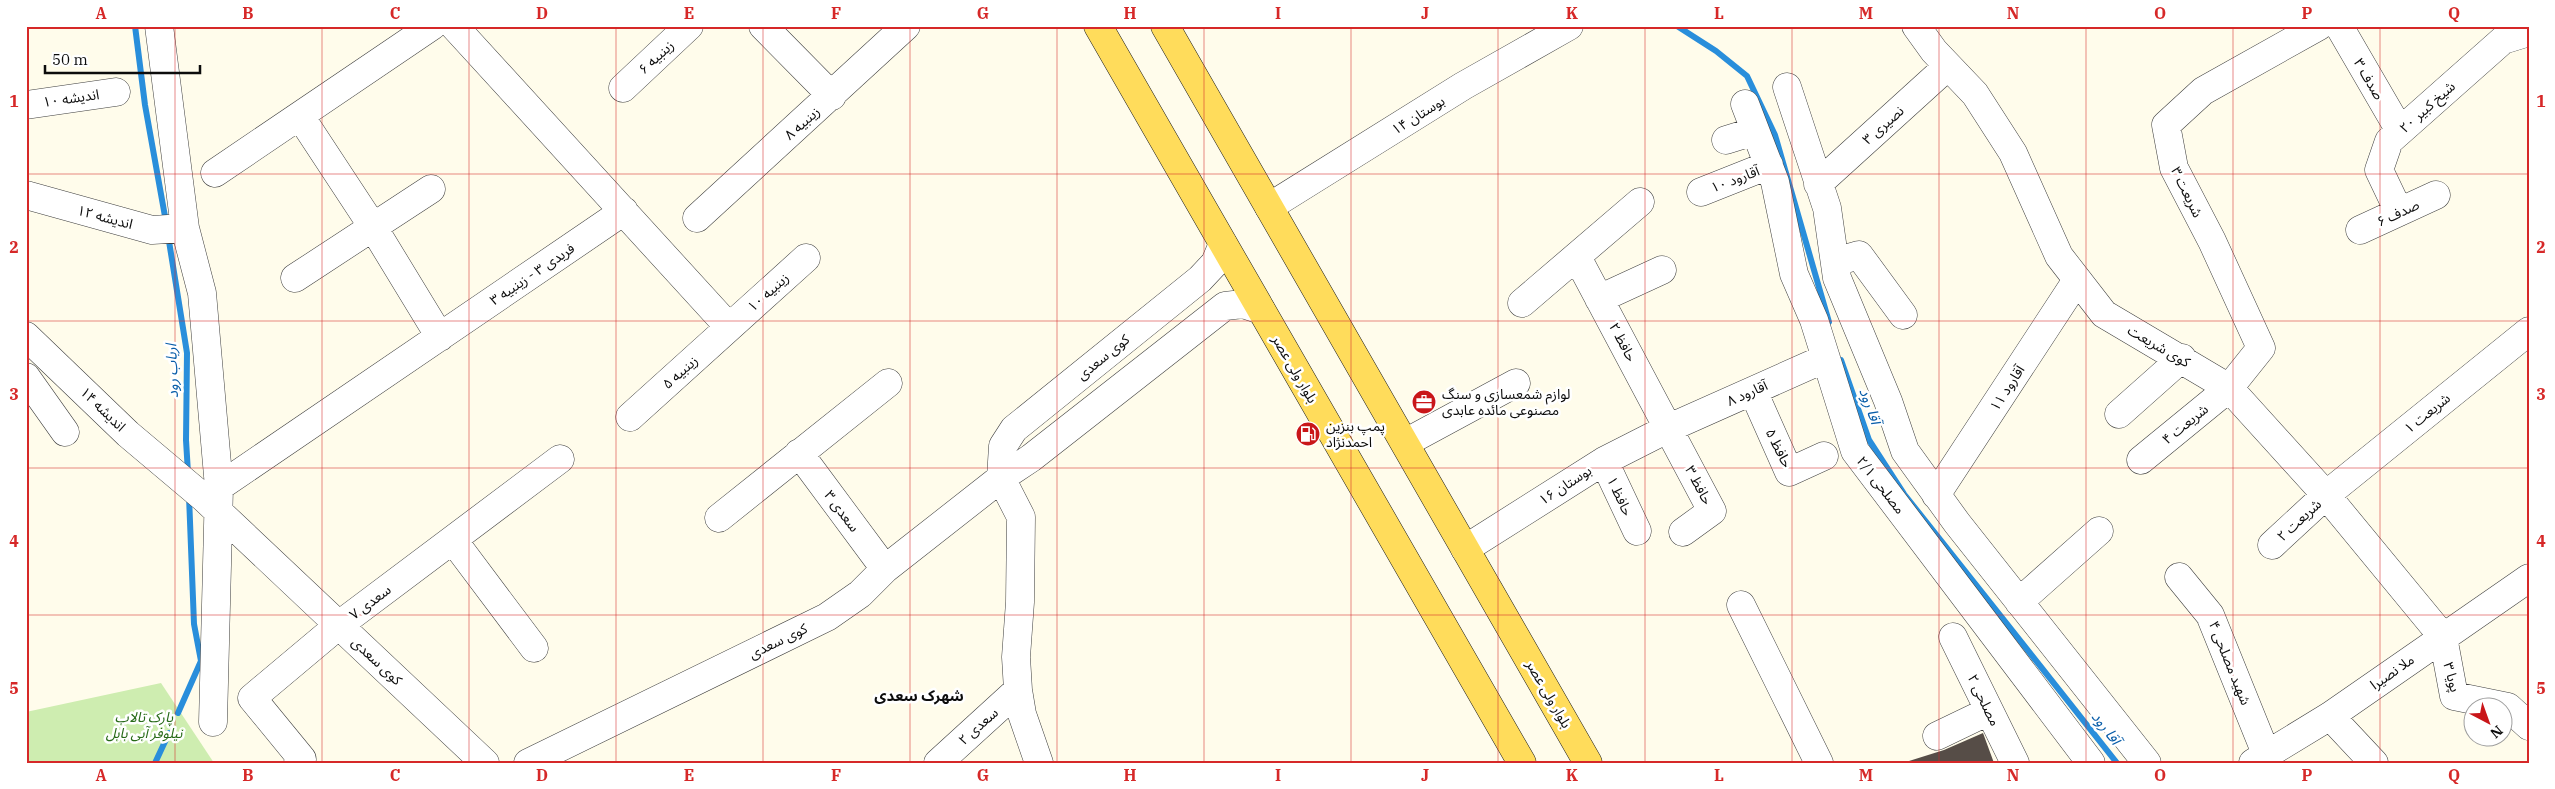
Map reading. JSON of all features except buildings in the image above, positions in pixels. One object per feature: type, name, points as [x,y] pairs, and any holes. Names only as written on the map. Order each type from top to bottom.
[{"type":"main road","name":"بلوار ولی عصر","points":[[1098,26],[1522,763]]},
{"type":"main road","name":"بلوار ولی عصر","points":[[1165,26],[1588,763]]},
{"type":"street","points":[[159,26],[186,228],[202,293],[214,499],[213,722]]},
{"type":"street","points":[[215,173],[432,26]]},
{"type":"street","name":"زینبیه ۶","points":[[624,88],[689,26]]},
{"type":"street","points":[[763,26],[832,96]]},
{"type":"street","name":"زینبیه ۸","points":[[697,218],[906,26]]},
{"type":"street","name":"بوستان ۱۴","points":[[1269,208],[1463,86],[1569,26]]},
{"type":"street","name":"کوی شریعت","points":[[1916,26],[1948,66],[1975,94],[2013,153],[2059,256],[2104,314],[2182,358],[2229,388],[2326,495],[2443,637]]},
{"type":"street","name":"شریعت ۳","points":[[2229,388],[2261,348],[2212,241],[2174,168],[2166,125],[2203,91],[2320,26]]},
{"type":"street","name":"صدف ۳","points":[[2339,26],[2400,131]]},
{"type":"street","points":[[470,32],[624,211],[730,327]]},
{"type":"street","name":"شیخ کبیر ۲۰","points":[[2399,212],[2379,170],[2389,140],[2503,40],[2528,35]]},
{"type":"street","name":"نصیری ۳","points":[[1818,184],[1948,66]]},
{"type":"street","points":[[1787,87],[1827,208],[1837,278],[1888,401],[1905,451],[1936,495],[2147,763]]},
{"type":"street","name":"اندیشه ۱۰","points":[[26,105],[116,92]]},
{"type":"street","name":"مصلحی ۲/۱","points":[[1745,104],[1775,182],[1794,274],[1814,320],[1855,451],[2092,763]]},
{"type":"street","points":[[300,116],[373,227],[440,337]]},
{"type":"street","points":[[1726,140],[1755,131]]},
{"type":"street","name":"آقارود ۱۰","points":[[1701,192],[1769,166]]},
{"type":"street","points":[[295,278],[431,189]]},
{"type":"street","name":"صدف ۶","points":[[2360,230],[2436,195]]},
{"type":"street","name":"اندیشه ۱۲","points":[[26,196],[152,230],[186,228]]},
{"type":"street","points":[[1522,303],[1640,202]]},
{"type":"street","name":"فریدی ۳ - زینبیه ۳","points":[[214,499],[440,337],[624,211]]},
{"type":"street","name":"کوی سعدی","points":[[1001,478],[1003,446],[1014,429],[1200,279],[1215,263],[1223,244]]},
{"type":"street","points":[[1835,262],[1859,255],[1904,315]]},
{"type":"street","name":"حافظ ۲","points":[[1577,256],[1669,428]]},
{"type":"street","name":"زینبیه ۱۰","points":[[730,327],[806,258]]},
{"type":"street","points":[[1599,299],[1662,270]]},
{"type":"street","name":"آقارود ۱۱","points":[[1936,495],[2077,280]]},
{"type":"street","name":"کوی سعدی","points":[[528,763],[827,617],[860,594],[885,569],[1001,478],[1031,458],[1225,306],[1243,304],[1261,310]]},
{"type":"street","name":"زینبیه ۵","points":[[630,417],[730,327]]},
{"type":"street","name":"شریعت ۱","points":[[2326,495],[2529,331]]},
{"type":"street","name":"اندیشه ۱۴","points":[[26,336],[128,434],[181,480],[214,499]]},
{"type":"street","name":"آقارود ۸","points":[[1669,428],[1826,358]]},
{"type":"street","points":[[2119,414],[2182,358]]},
{"type":"street","points":[[26,377],[65,432]]},
{"type":"street","points":[[719,518],[888,383]]},
{"type":"street","points":[[1405,443],[1516,383]]},
{"type":"street","name":"شریعت ۴","points":[[2141,460],[2229,388]]},
{"type":"street","name":"حافظ ۵","points":[[1753,391],[1789,472],[1824,456]]},
{"type":"street","name":"بوستان ۱۶","points":[[1466,549],[1604,461],[1669,428]]},
{"type":"street","name":"حافظ ۳","points":[[1669,428],[1712,511],[1683,532]]},
{"type":"street","name":"سعدی ۳","points":[[799,454],[885,569]]},
{"type":"street","name":"سعدی ۷","points":[[298,763],[302,759],[252,698],[339,625],[560,460]]},
{"type":"street","name":"حافظ ۱","points":[[1604,461],[1637,531]]},
{"type":"street","points":[[1001,478],[1021,517],[1020,602],[1016,657],[1018,690],[1022,714],[1039,763]]},
{"type":"street","name":"شریعت ۲","points":[[2272,545],[2326,495]]},
{"type":"street","name":"کوی سعدی","points":[[214,499],[339,625],[485,763]]},
{"type":"street","points":[[2019,602],[2099,531]]},
{"type":"street","points":[[453,540],[534,648]]},
{"type":"street","name":"شهید مصلحی ۴","points":[[2179,577],[2210,615],[2260,759]]},
{"type":"street","name":"ملا نصیرا","points":[[2260,759],[2330,716],[2529,578]]},
{"type":"street","points":[[1741,605],[1819,763]]},
{"type":"street","name":"مصلحی ۲","points":[[1953,637],[2015,763]]},
{"type":"street","name":"پویا ۳","points":[[2443,637],[2454,696],[2508,707],[2529,726]]},
{"type":"street","name":"سعدی ۲","points":[[938,763],[1018,690]]},
{"type":"street","points":[[1937,736],[1990,711]]},
{"type":"street","points":[[2330,716],[2374,763]]},
{"type":"green space","name":"پارک تالاب نیلوفر آبی بابل","points":[[161,683],[214,763],[26,763],[26,712]]},
{"type":"waterway","name":"ارباب رود","points":[[135,26],[145,105],[166,222]]},
{"type":"waterway","name":"آقا رود","points":[[1677,26],[1716,51],[1747,76],[1775,135],[1829,322]]},
{"type":"waterway","name":"ارباب رود","points":[[168,235],[187,353],[186,440],[188,473]]},
{"type":"waterway","name":"آقا رود","points":[[1841,360],[1869,440],[1904,494],[2117,763]]},
{"type":"waterway","name":"ارباب رود","points":[[178,713],[201,661],[194,624],[189,496]]},
{"type":"waterway","name":"ارباب رود","points":[[155,763],[169,733]]},
{"type":"place","name":"لوازم شمعسازی و سنگ مصنوعی مائده عابدی","points":[[1424,402]]},
{"type":"place","name":"پمپ بنزین احمدنژاد","points":[[1308,434]]},
{"type":"district","name":"شهرک سعدی","points":[[919,696]]}]
